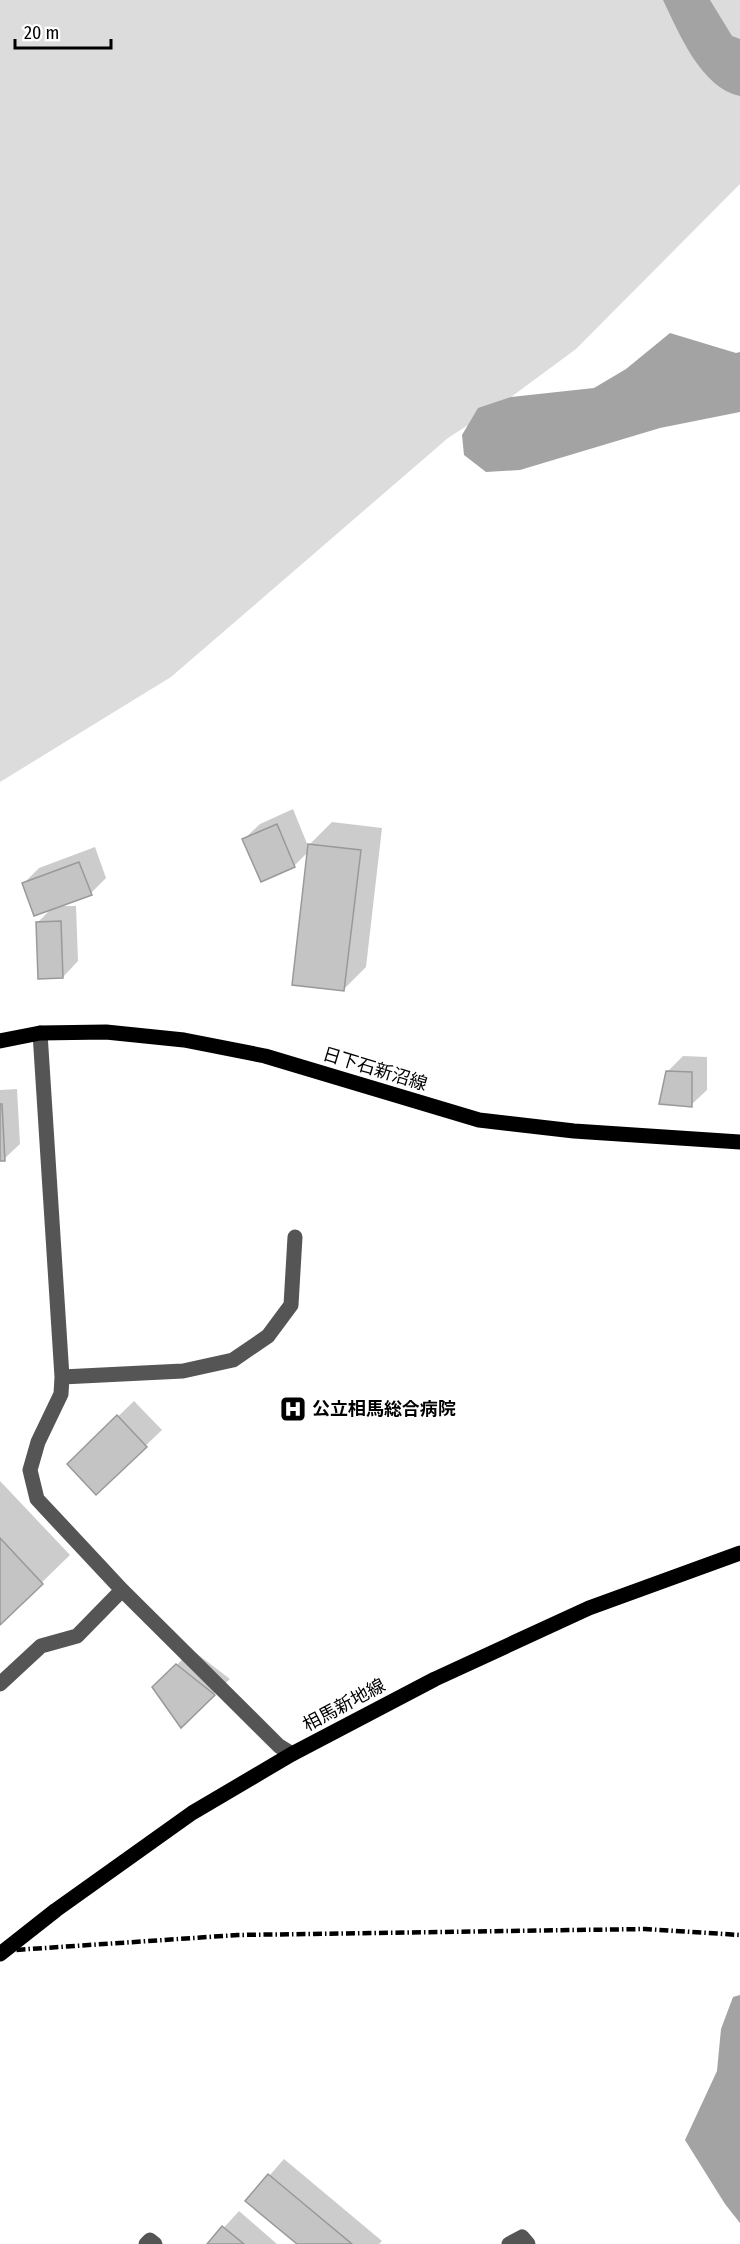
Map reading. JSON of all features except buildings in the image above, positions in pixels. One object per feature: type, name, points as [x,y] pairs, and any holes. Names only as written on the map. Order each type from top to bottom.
[{"type":"main road","name":"日下石新沼線","points":[[0,1041],[40,1033],[106,1032],[207,1045],[265,1056],[479,1120],[574,1131],[740,1142]]},
{"type":"main road","name":"相馬新地線","points":[[0,1954],[56,1910],[192,1813],[292,1754],[435,1679],[589,1608],[740,1553]]},
{"type":"street","points":[[40,1033],[62,1377],[61,1394],[38,1442],[30,1470],[37,1499],[122,1590],[279,1746],[292,1754]]},
{"type":"street","points":[[62,1377],[183,1371],[232,1360],[268,1336],[291,1305],[295,1238]]},
{"type":"street","points":[[0,1684],[41,1646],[77,1636],[122,1590]]},
{"type":"street","points":[[510,2244],[522,2237],[528,2244]]},
{"type":"street","points":[[146,2244],[150,2240],[155,2244]]},
{"type":"shaded area","points":[[0,0],[740,0],[740,184],[576,349],[511,397],[448,438],[171,677],[0,782]]},
{"type":"shaded area","points":[[663,0],[710,0],[732,36],[740,39],[740,96],[726,91],[703,71],[684,43]]},
{"type":"shaded area","points":[[670,333],[736,353],[740,352],[740,412],[660,428],[520,470],[486,472],[464,455],[462,435],[478,408],[511,397],[594,388],[626,369]]},
{"type":"shaded area","points":[[740,1995],[740,2223],[725,2204],[685,2140],[717,2071],[721,2029],[733,1997]]},
{"type":"railway","points":[[0,1951],[238,1935],[645,1929],[740,1935]]},
{"type":"place","name":"公立相馬総合病院","points":[[293,1409]]}]
